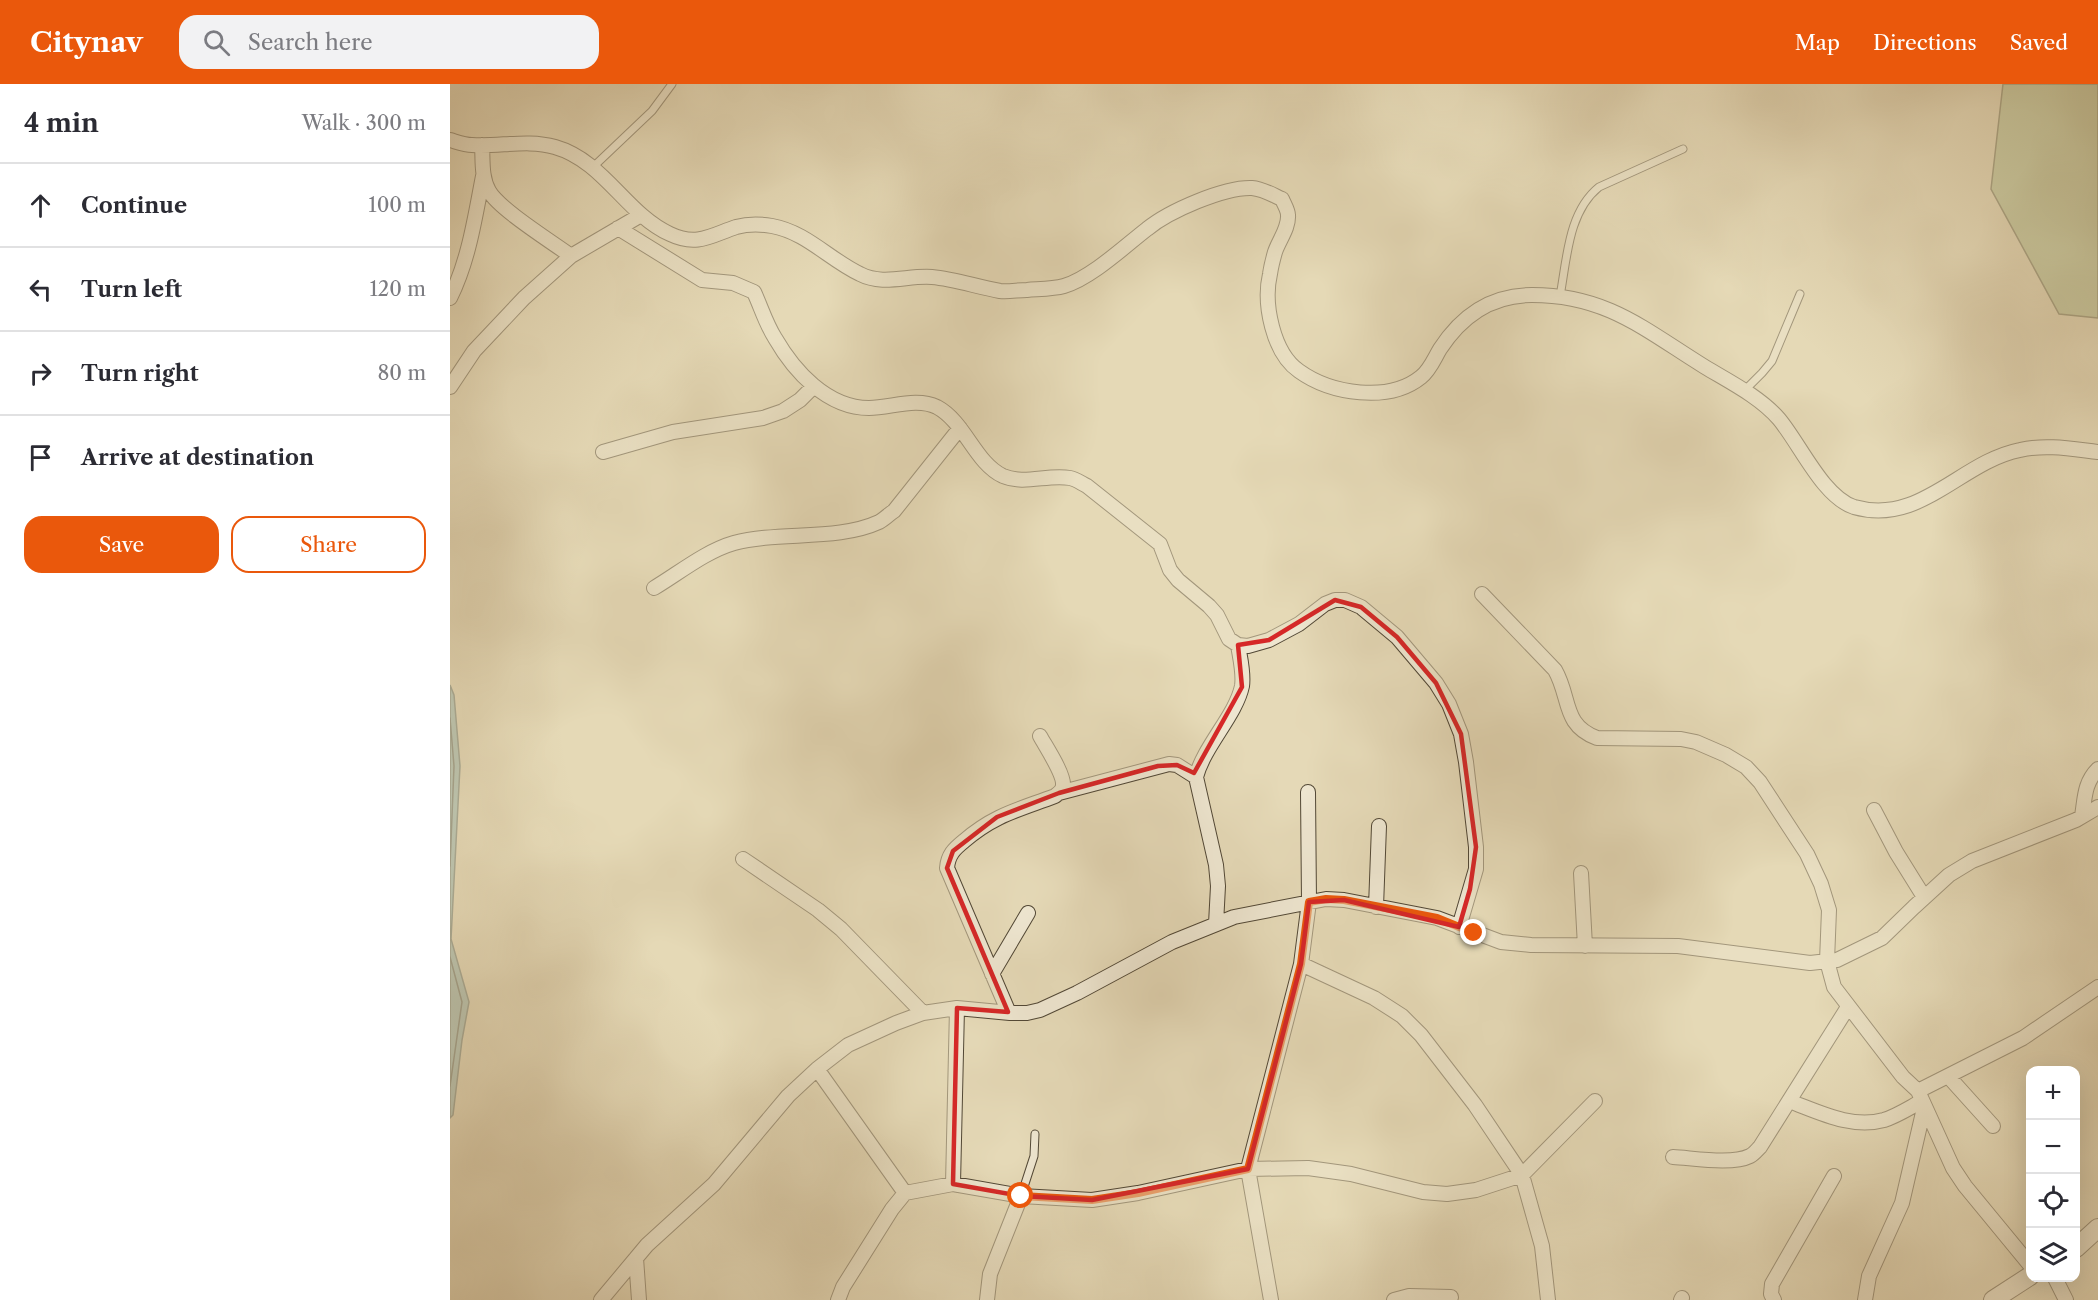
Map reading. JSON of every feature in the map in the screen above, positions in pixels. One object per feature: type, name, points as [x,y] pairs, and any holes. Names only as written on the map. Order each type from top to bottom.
[{"type":"street","points":[[450,140],[471,145],[553,146],[572,153],[608,179],[652,225],[673,236],[693,240],[709,238],[738,226],[759,224],[773,226],[809,240],[839,262],[862,275],[878,280],[933,277],[1002,291],[1064,286],[1087,274],[1150,227],[1182,209],[1218,194],[1252,188],[1269,192],[1282,199],[1288,215],[1284,234],[1276,250],[1269,276],[1267,296],[1275,335],[1284,358],[1301,372],[1327,385],[1358,392],[1383,393],[1407,386],[1423,376],[1442,347],[1480,307],[1497,300],[1521,295],[1560,296],[1601,305],[1642,325],[1744,391],[1776,416],[1829,492],[1852,506],[1880,510],[1902,508],[1923,500],[1986,463],[2018,450],[2050,447],[2098,452]]},
{"type":"street","points":[[450,298],[458,282],[468,248],[483,176],[483,145]]},
{"type":"street","points":[[483,176],[489,192],[500,205],[571,256]]},
{"type":"street","points":[[450,387],[474,351],[524,298],[571,256],[641,215]]},
{"type":"street","points":[[618,228],[702,280],[733,283],[754,292],[773,336],[788,358],[814,386],[832,399],[847,405],[868,408],[915,403],[933,405],[946,412],[990,467],[1003,476],[1017,479],[1073,478],[1087,486],[1160,544],[1170,570],[1178,580],[1209,606],[1217,615],[1229,639],[1238,645],[1248,646],[1269,640],[1299,624],[1325,604],[1335,600],[1345,600],[1361,608],[1397,637],[1436,682],[1449,704],[1461,734],[1476,847],[1476,869],[1459,927]]},
{"type":"street","points":[[603,452],[674,432],[763,418],[783,411],[800,400],[814,386]]},
{"type":"street","points":[[654,588],[703,558],[733,543],[762,538],[840,532],[881,521],[894,510],[960,428]]},
{"type":"street","points":[[1482,594],[1555,670],[1561,681],[1575,724],[1588,734],[1607,738],[1681,739],[1696,742],[1746,767],[1760,783],[1807,854],[1821,884],[1829,910],[1827,961],[1834,987],[1921,1100],[1953,1168],[1965,1186],[2026,1259]]},
{"type":"street","points":[[1216,924],[1218,886],[1216,865],[1196,777],[1199,765],[1242,687],[1243,674],[1238,645]]},
{"type":"street","points":[[1040,736],[1061,774],[1064,784],[1059,793]]},
{"type":"street","points":[[1009,1013],[946,867],[947,860],[953,851],[981,826],[997,817],[1059,793],[1169,764],[1177,765],[1196,777]]},
{"type":"street","points":[[2082,816],[2086,785],[2098,769]]},
{"type":"street","points":[[1271,1300],[1248,1169],[1301,964],[1309,902],[1308,792]]},
{"type":"street","points":[[601,1300],[647,1245],[714,1184],[788,1096],[817,1069],[848,1045],[923,1013],[957,1008],[1009,1013],[1040,1010],[1077,993],[1172,942],[1234,917],[1326,899],[1344,900],[1437,918],[1502,942],[1531,945],[1678,946],[1810,963],[1837,960],[1882,938],[1924,897],[1972,861],[2082,816],[2098,807]]},
{"type":"street","points":[[1874,810],[1896,852],[1924,897]]},
{"type":"street","points":[[1376,907],[1379,826]]},
{"type":"street","points":[[743,859],[818,910],[841,929],[923,1013]]},
{"type":"street","points":[[1581,873],[1585,946]]},
{"type":"street","points":[[992,974],[1028,913]]},
{"type":"street","points":[[1301,964],[1374,998],[1402,1016],[1421,1035],[1475,1105],[1522,1174],[1542,1246],[1548,1300]]},
{"type":"street","points":[[1789,1101],[1839,1119],[1860,1122],[1882,1120],[1921,1100],[1948,1076],[2022,1038],[2098,987]]},
{"type":"street","points":[[1673,1157],[1727,1160],[1752,1156],[1760,1147],[1848,1007]]},
{"type":"street","points":[[953,1184],[957,1008]]},
{"type":"street","points":[[817,1069],[905,1193]]},
{"type":"street","points":[[1948,1076],[1993,1126]]},
{"type":"street","points":[[1865,1300],[1869,1276],[1902,1203],[1921,1100]]},
{"type":"street","points":[[836,1300],[892,1209],[905,1193],[953,1184],[1021,1196],[1092,1200],[1138,1193],[1248,1169],[1308,1168],[1328,1170],[1423,1192],[1447,1194],[1476,1190],[1522,1174],[1595,1101]]},
{"type":"street","points":[[1774,1300],[1771,1294],[1772,1284],[1834,1176]]},
{"type":"street","points":[[987,1300],[990,1274],[1021,1196]]},
{"type":"street","points":[[2080,1244],[2098,1228]]},
{"type":"street","points":[[636,1258],[639,1300]]},
{"type":"street","points":[[1993,1300],[2026,1279]]},
{"type":"street","points":[[2057,1282],[2066,1300]]},
{"type":"street","points":[[1394,1300],[1409,1296],[1451,1297]]},
{"type":"lane","points":[[592,168],[652,111],[672,84]]},
{"type":"lane","points":[[1560,296],[1573,225],[1589,194],[1599,187],[1683,149]]},
{"type":"lane","points":[[1744,391],[1772,361],[1800,294]]},
{"type":"lane","points":[[1021,1196],[1034,1156],[1035,1134]]},
{"type":"highlighted area","points":[[1335,600],[1361,607],[1397,637],[1436,683],[1461,734],[1476,847],[1470,889],[1459,927],[1344,900],[1309,902],[1301,964],[1248,1169],[1092,1200],[1021,1196],[953,1184],[957,1008],[1008,1012],[947,868],[953,851],[997,817],[1059,793],[1158,766],[1177,765],[1194,773],[1242,687],[1238,645],[1269,640]]},
{"type":"green space","points":[[2003,84],[2098,84],[2098,318],[2059,314],[1991,189]]},
{"type":"water","points":[[450,685],[454,695],[460,766],[451,939],[469,1002],[453,1115],[450,1118]]},
{"type":"route","points":[[1021,1196],[1092,1200],[1138,1193],[1248,1169],[1301,964],[1309,902],[1326,899],[1344,900],[1437,918],[1474,933]]}]
